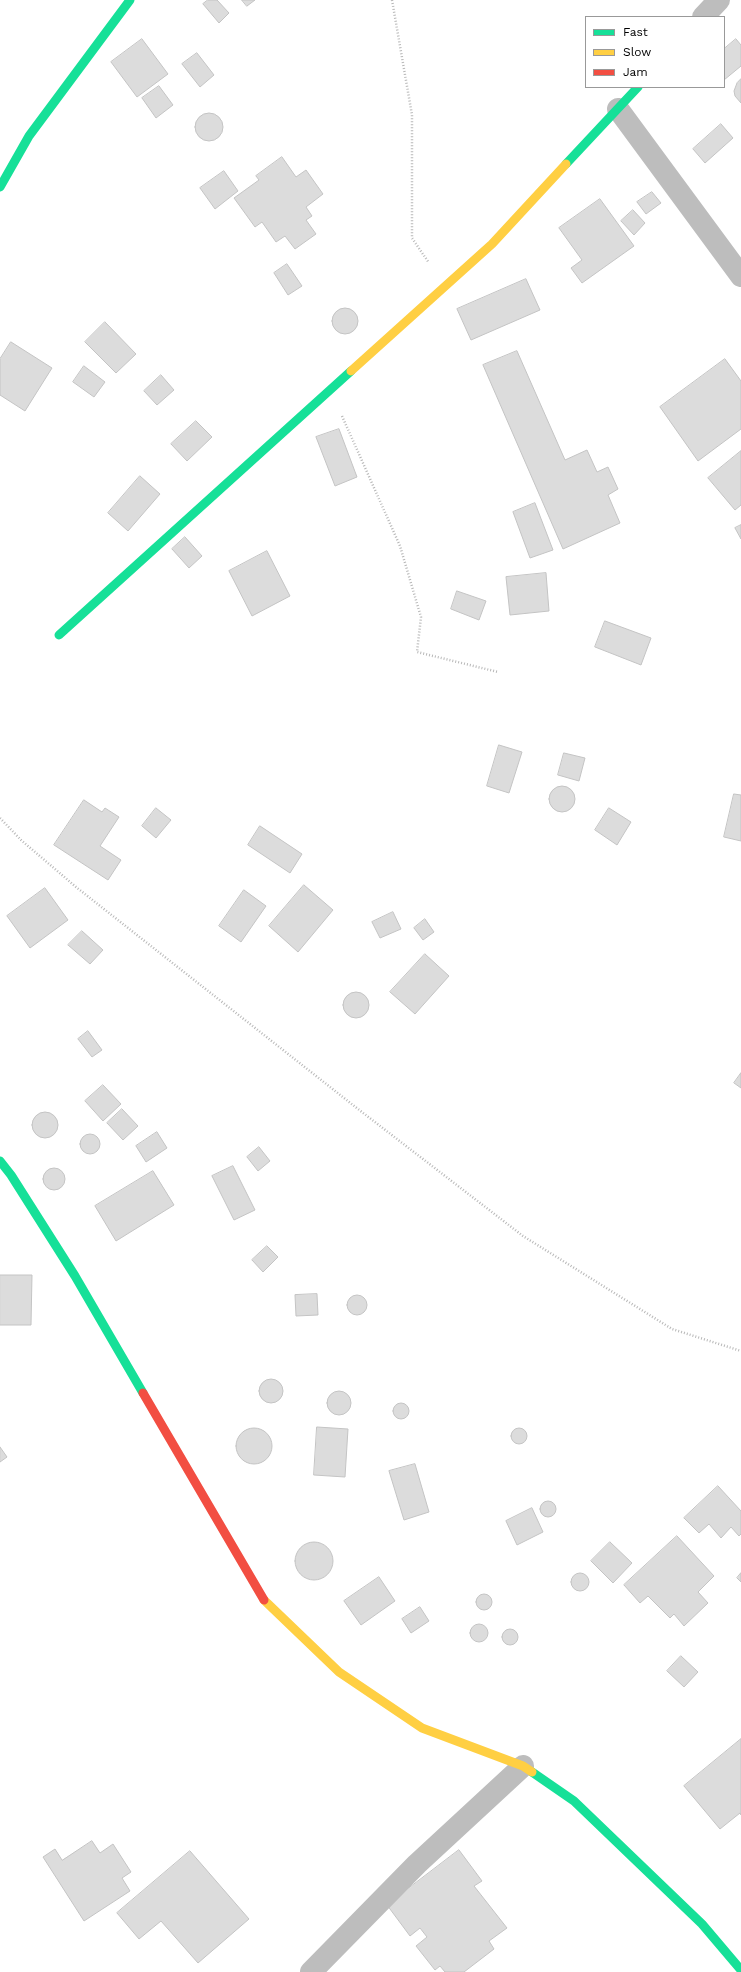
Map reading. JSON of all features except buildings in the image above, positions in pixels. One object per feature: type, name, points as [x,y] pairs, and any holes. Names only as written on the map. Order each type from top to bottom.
[{"type":"street","points":[[0,186],[29,136],[130,0]]},
{"type":"street","points":[[704,16],[719,0]]},
{"type":"street","points":[[59,635],[492,244],[637,88]]},
{"type":"street","points":[[618,109],[741,276]]},
{"type":"street","points":[[0,1161],[11,1174],[75,1276],[264,1600],[339,1672],[422,1728],[523,1766],[574,1801],[702,1924],[741,1970]]},
{"type":"street","points":[[311,1972],[417,1864],[523,1766]]},
{"type":"path","points":[[392,0],[412,116],[412,238],[445,286]]},
{"type":"path","points":[[331,390],[400,546],[421,617],[417,652],[498,672]]},
{"type":"path","points":[[0,818],[20,840],[76,887],[358,1109],[523,1236],[672,1329],[741,1350]]},
{"type":"traffic: fast","points":[[0,187],[29,136],[130,0]]},
{"type":"traffic: fast","points":[[566,164],[637,88]]},
{"type":"traffic: fast","points":[[59,635],[351,371]]},
{"type":"traffic: fast","points":[[0,1161],[11,1175],[75,1276],[143,1393]]},
{"type":"traffic: fast","points":[[532,1772],[574,1801],[702,1924],[741,1970]]},
{"type":"traffic: slow","points":[[351,371],[492,244],[566,164]]},
{"type":"traffic: slow","points":[[264,1600],[339,1672],[422,1728],[523,1766],[532,1772]]},
{"type":"traffic: jam","points":[[143,1393],[264,1600]]}]
